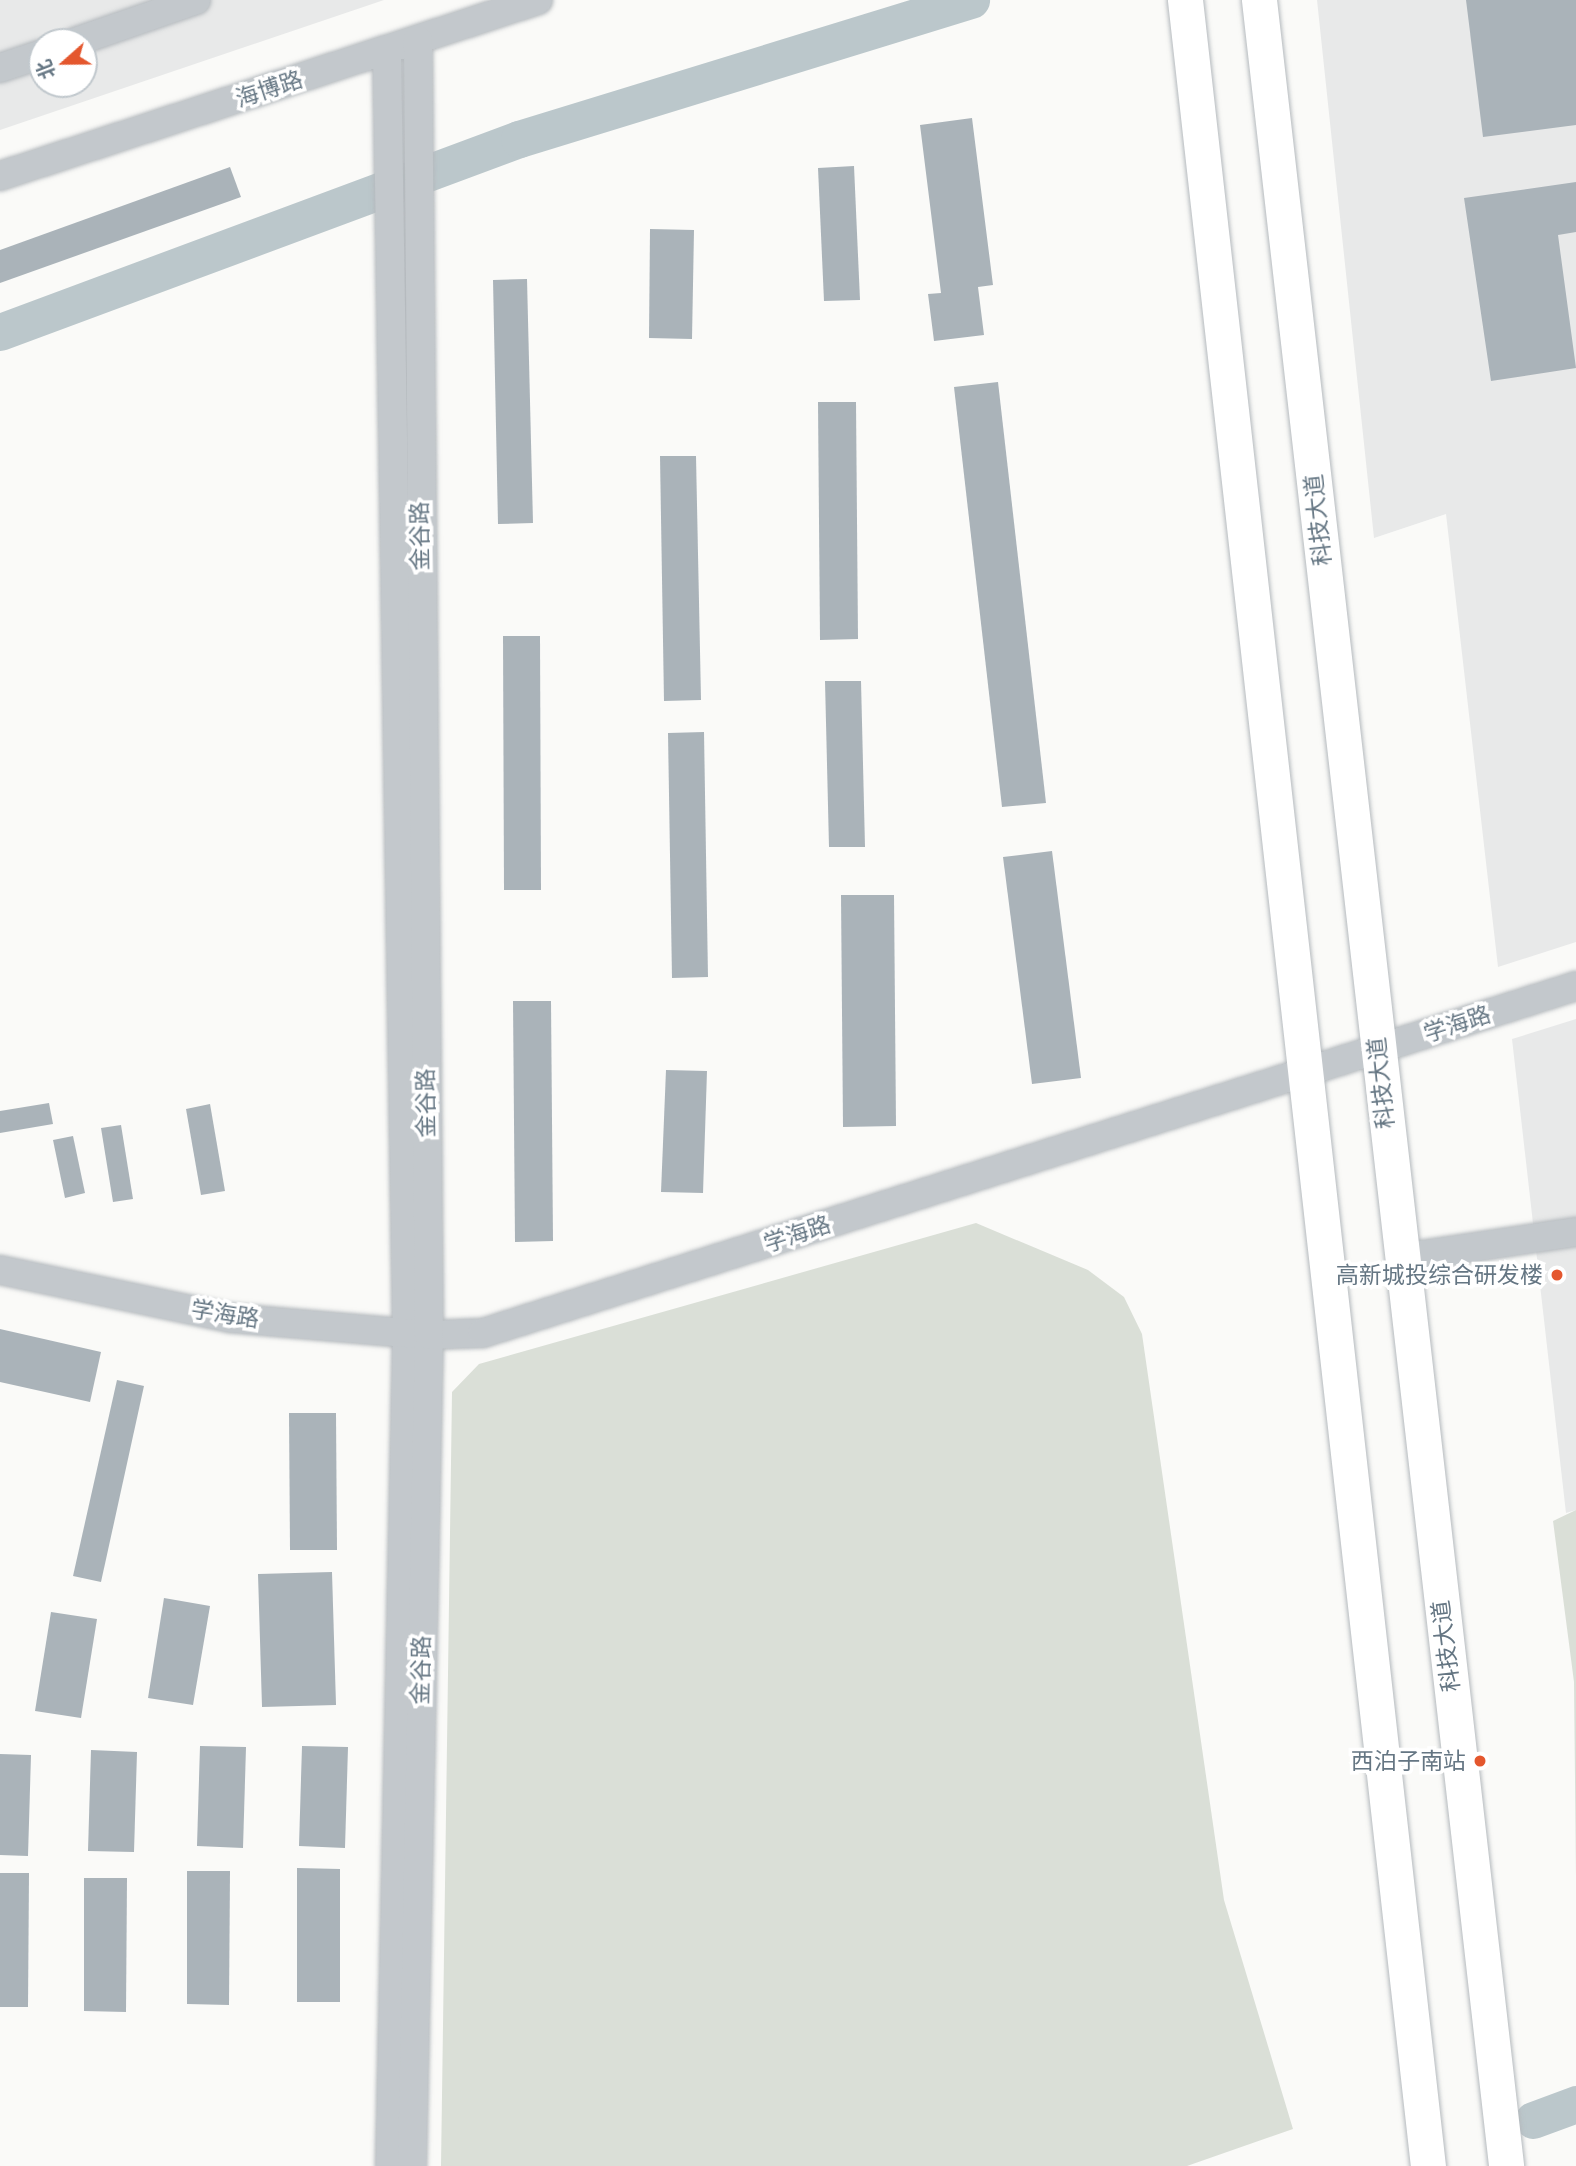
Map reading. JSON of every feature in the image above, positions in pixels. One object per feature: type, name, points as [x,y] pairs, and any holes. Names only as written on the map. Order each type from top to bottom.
[{"type":"main road","points":[[1185,0],[1427,2166]]},
{"type":"main road","name":"科技大道","points":[[1259,0],[1506,2166]]},
{"type":"street","points":[[98,34],[196,0]]},
{"type":"street","name":"海博路","points":[[0,176],[538,0]]},
{"type":"street","name":"金谷路","points":[[412,2166],[418,1334],[418,40]]},
{"type":"street","name":"金谷路","points":[[387,51],[418,1334],[390,2166]]},
{"type":"street","points":[[0,68],[28,59]]},
{"type":"street","name":"学海路","points":[[0,1270],[230,1318],[418,1334],[483,1333],[1576,986]]},
{"type":"street","points":[[1401,1258],[1576,1232]]},
{"type":"shaded area","points":[[0,0],[384,0],[98,97],[98,28],[28,28],[28,98],[95,98],[0,130]]},
{"type":"shaded area","points":[[1317,0],[1576,0],[1576,942],[1498,967],[1446,514],[1374,538]]},
{"type":"shaded area","name":"高新城投综合研发楼","points":[[1576,1019],[1576,1510],[1566,1513],[1512,1039]]},
{"type":"shaded area","points":[[976,1223],[1088,1270],[1124,1297],[1142,1334],[1224,1900],[1293,2129],[1187,2166],[441,2166],[452,1392],[479,1364]]},
{"type":"shaded area","points":[[1576,1510],[1576,1878],[1574,1682],[1553,1521]]},
{"type":"building","points":[[1466,0],[1576,0],[1576,125],[1483,137]]},
{"type":"building","points":[[972,118],[993,285],[978,287],[984,335],[934,341],[928,294],[941,293],[920,125]]},
{"type":"building","points":[[854,166],[860,300],[824,301],[818,168]]},
{"type":"building","points":[[230,167],[241,197],[0,283],[0,250]]},
{"type":"building","points":[[1576,182],[1576,232],[1558,235],[1576,368],[1491,381],[1464,198]]},
{"type":"building","points":[[650,229],[694,230],[692,339],[649,338]]},
{"type":"building","points":[[527,279],[533,523],[498,524],[493,280]]},
{"type":"building","points":[[998,382],[1046,803],[1002,807],[954,387]]},
{"type":"building","points":[[818,402],[856,402],[858,639],[820,640]]},
{"type":"building","points":[[660,456],[696,456],[701,700],[664,701]]},
{"type":"building","points":[[503,636],[540,636],[541,890],[504,890]]},
{"type":"building","points":[[825,681],[861,681],[865,847],[829,847]]},
{"type":"building","points":[[704,732],[708,977],[672,978],[668,733]]},
{"type":"building","points":[[1052,851],[1081,1078],[1032,1084],[1003,857]]},
{"type":"building","points":[[841,895],[894,895],[896,1126],[843,1127]]},
{"type":"building","points":[[513,1001],[551,1001],[553,1241],[515,1242]]},
{"type":"building","points":[[666,1070],[707,1071],[703,1193],[661,1192]]},
{"type":"building","points":[[49,1103],[53,1124],[0,1133],[0,1111]]},
{"type":"building","points":[[210,1104],[225,1191],[201,1195],[186,1109]]},
{"type":"building","points":[[121,1125],[133,1199],[113,1202],[101,1128]]},
{"type":"building","points":[[73,1136],[85,1193],[65,1198],[53,1140]]},
{"type":"building","points":[[0,1329],[101,1352],[90,1402],[0,1382]]},
{"type":"building","points":[[117,1380],[144,1386],[101,1582],[73,1576]]},
{"type":"building","points":[[289,1413],[336,1413],[337,1550],[290,1550]]},
{"type":"building","points":[[332,1572],[336,1705],[262,1707],[258,1574]]},
{"type":"building","points":[[164,1598],[210,1606],[193,1705],[148,1698]]},
{"type":"building","points":[[51,1612],[97,1619],[81,1718],[35,1711]]},
{"type":"building","points":[[200,1746],[246,1747],[243,1848],[197,1846]]},
{"type":"building","points":[[302,1746],[348,1747],[345,1848],[299,1846]]},
{"type":"building","points":[[91,1750],[137,1752],[134,1852],[88,1851]]},
{"type":"building","points":[[0,1754],[31,1755],[28,1856],[0,1855]]},
{"type":"building","points":[[297,1868],[340,1869],[340,2002],[297,2002]]},
{"type":"building","points":[[187,1871],[230,1871],[229,2005],[187,2004]]},
{"type":"building","points":[[0,1873],[29,1873],[28,2007],[0,2007]]},
{"type":"building","points":[[84,1878],[127,1878],[126,2012],[84,2011]]},
{"type":"waterway","points":[[0,332],[519,139],[971,0]]},
{"type":"waterway","points":[[1533,2120],[1576,2104]]},
{"type":"place","name":"高新城投综合研发楼","points":[[1557,1275]]},
{"type":"place","name":"西泊子南站","points":[[1480,1761]]}]
